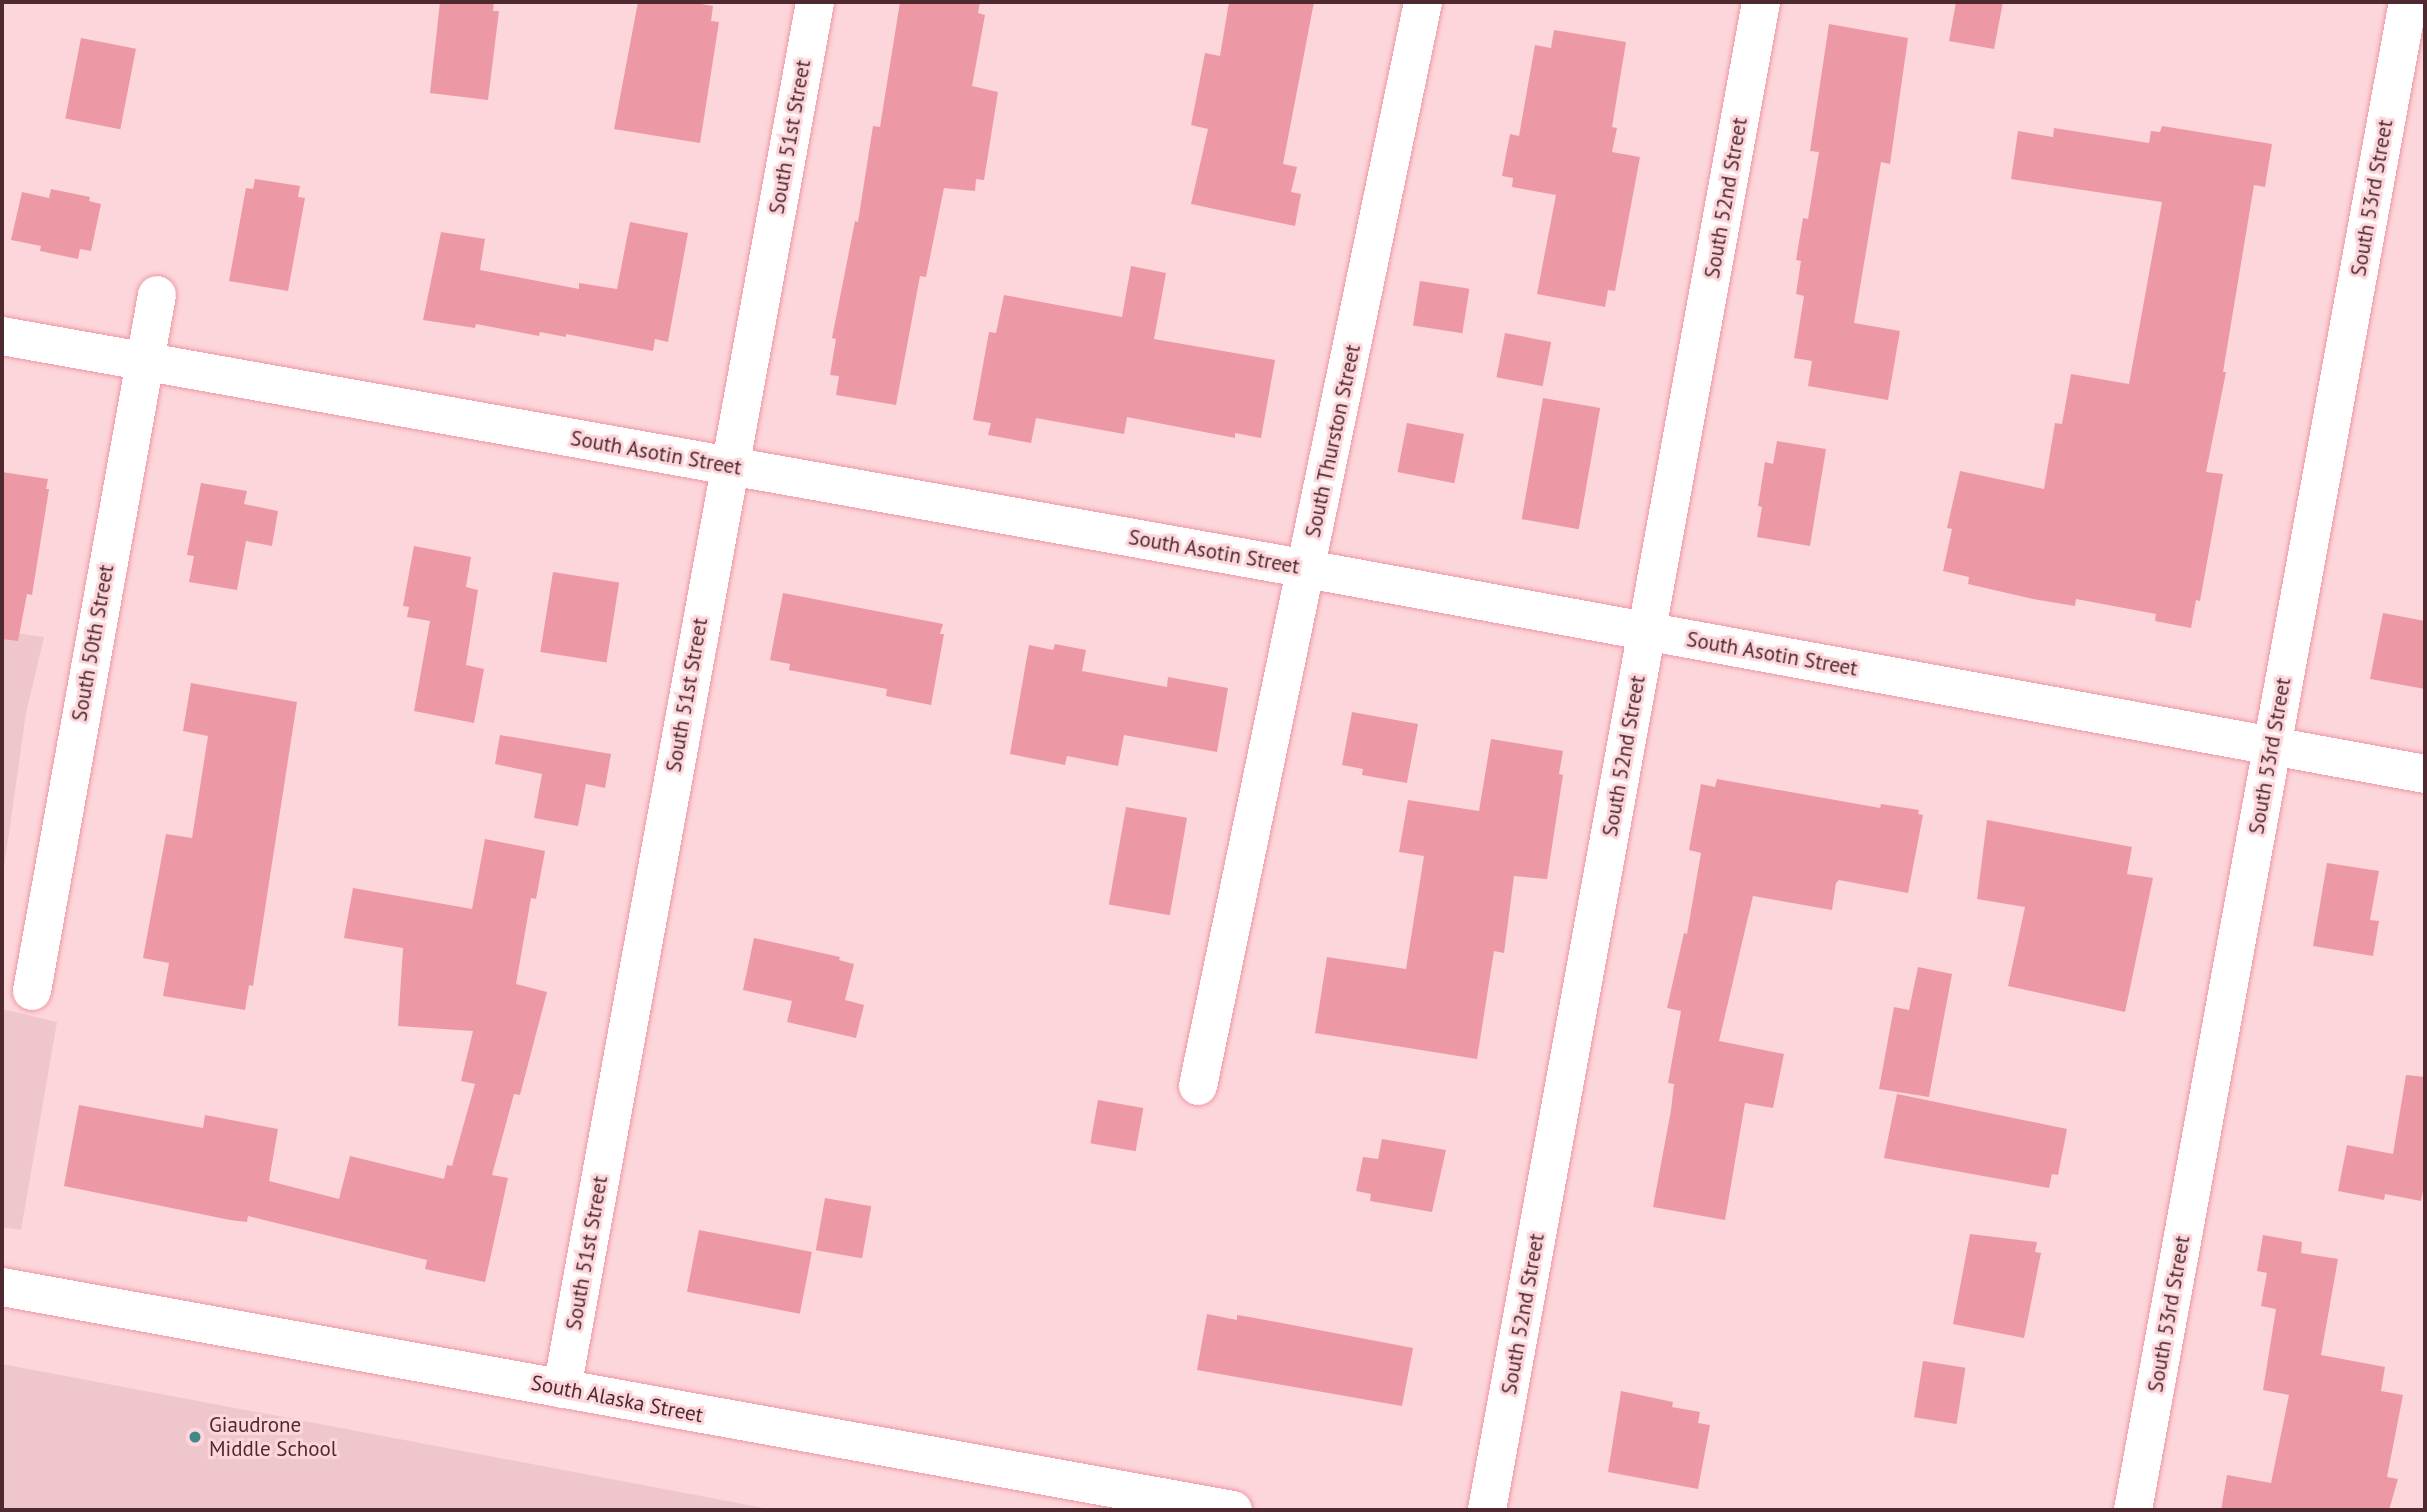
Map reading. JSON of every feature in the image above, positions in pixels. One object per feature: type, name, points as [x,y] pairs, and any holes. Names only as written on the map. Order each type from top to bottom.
[{"type":"street","name":"South 51st Street","points":[[562,1389],[815,2]]},
{"type":"street","name":"South Thurston Street","points":[[1198,1086],[1423,2]]},
{"type":"street","name":"South 52nd Street","points":[[1487,1510],[1762,2]]},
{"type":"street","name":"South 53rd Street","points":[[2133,1510],[2408,2]]},
{"type":"street","name":"South 50th Street","points":[[32,991],[142,361],[157,295]]},
{"type":"street","name":"South Asotin Street","points":[[2,336],[1307,569],[2425,774]]},
{"type":"street","name":"South Alaska Street","points":[[2,1287],[1233,1510]]},
{"type":"shaded area","points":[[2,631],[44,637],[26,713],[2,882]]},
{"type":"shaded area","points":[[2,1009],[57,1022],[21,1230],[2,1227]]},
{"type":"shaded area","name":"Giaudrone Middle School","points":[[2,1364],[775,1510],[2,1510]]},
{"type":"building","points":[[440,2],[494,2],[493,11],[499,11],[488,100],[430,93]]},
{"type":"building","points":[[638,2],[690,2],[713,6],[711,21],[719,22],[700,143],[614,129]]},
{"type":"building","points":[[900,2],[980,2],[978,13],[985,15],[972,86],[998,92],[984,180],[976,179],[975,191],[944,188],[926,277],[920,276],[896,405],[836,395],[839,376],[830,375],[836,339],[832,338],[855,221],[858,222],[873,126],[880,127]]},
{"type":"building","points":[[1229,2],[1314,2],[1283,164],[1297,167],[1291,192],[1301,194],[1295,226],[1191,204],[1208,129],[1191,125],[1205,53],[1220,56]]},
{"type":"building","points":[[1956,2],[2003,2],[1994,49],[1949,41]]},
{"type":"building","points":[[1829,24],[1908,38],[1890,164],[1881,162],[1854,323],[1900,331],[1888,400],[1808,386],[1812,361],[1794,358],[1804,296],[1796,294],[1801,261],[1796,260],[1803,218],[1808,219],[1819,152],[1810,151]]},
{"type":"building","points":[[1554,30],[1626,42],[1612,127],[1617,128],[1612,152],[1640,157],[1615,291],[1608,290],[1605,307],[1537,294],[1556,195],[1512,187],[1513,178],[1502,176],[1510,134],[1519,136],[1535,45],[1551,48]]},
{"type":"building","points":[[81,38],[136,49],[120,129],[65,118]]},
{"type":"building","points":[[2162,126],[2272,144],[2265,187],[2254,185],[2223,372],[2226,372],[2206,472],[2223,474],[2200,601],[2196,600],[2191,628],[2155,621],[2156,614],[2076,599],[2075,606],[2033,599],[1968,584],[1969,577],[1943,571],[1952,529],[1947,528],[1960,471],[2044,489],[2055,423],[2062,424],[2071,374],[2129,384],[2162,202],[2011,179],[2018,131],[2053,137],[2054,128],[2149,143],[2151,131],[2160,132]]},
{"type":"building","points":[[255,179],[300,186],[298,197],[305,198],[288,291],[229,281],[246,188],[253,189]]},
{"type":"building","points":[[51,189],[90,197],[89,201],[101,204],[91,251],[80,249],[78,259],[40,251],[41,246],[11,240],[22,192],[49,198]]},
{"type":"building","points":[[630,222],[688,233],[668,342],[655,339],[653,351],[566,334],[566,337],[540,332],[539,336],[476,324],[475,328],[423,320],[441,232],[485,239],[480,270],[579,289],[579,283],[617,289]]},
{"type":"building","points":[[1131,266],[1166,273],[1154,339],[1275,360],[1261,438],[1235,433],[1235,438],[1127,417],[1124,434],[1036,418],[1031,443],[988,435],[991,423],[973,420],[989,332],[996,333],[1004,295],[1122,317]]},
{"type":"building","points":[[1420,281],[1469,289],[1462,333],[1413,325]]},
{"type":"building","points":[[1505,333],[1551,342],[1543,386],[1496,377]]},
{"type":"building","points":[[1543,398],[1600,408],[1579,529],[1522,519]]},
{"type":"building","points":[[1407,423],[1464,434],[1454,483],[1397,472]]},
{"type":"building","points":[[1777,441],[1826,449],[1810,546],[1757,537],[1762,507],[1758,506],[1765,462],[1773,464]]},
{"type":"building","points":[[2,472],[48,479],[46,489],[49,489],[32,595],[27,594],[18,641],[2,639]]},
{"type":"building","points":[[201,483],[247,491],[244,504],[278,511],[272,546],[246,541],[237,590],[189,582],[194,556],[187,555]]},
{"type":"building","points":[[414,546],[471,557],[466,587],[478,590],[466,665],[484,669],[474,723],[414,711],[430,621],[407,617],[409,607],[403,606]]},
{"type":"building","points":[[553,572],[619,582],[607,662],[540,652]]},
{"type":"building","points":[[783,593],[943,624],[940,634],[944,634],[931,705],[886,696],[887,689],[789,670],[790,664],[770,660]]},
{"type":"building","points":[[2383,613],[2425,621],[2425,689],[2370,679]]},
{"type":"building","points":[[1055,644],[1086,650],[1082,671],[1167,687],[1168,677],[1228,688],[1217,752],[1124,735],[1118,766],[1067,756],[1065,765],[1010,754],[1029,645],[1053,650]]},
{"type":"building","points":[[191,683],[297,702],[253,986],[249,985],[245,1010],[163,996],[169,963],[143,958],[166,834],[192,838],[208,736],[183,731]]},
{"type":"building","points":[[1352,712],[1418,724],[1407,783],[1362,775],[1363,769],[1342,765]]},
{"type":"building","points":[[500,735],[611,754],[605,788],[586,784],[578,826],[534,818],[542,774],[495,764]]},
{"type":"building","points":[[1491,739],[1563,751],[1559,774],[1563,775],[1547,879],[1514,876],[1504,953],[1494,951],[1477,1059],[1315,1033],[1327,957],[1406,969],[1424,856],[1399,852],[1408,800],[1479,811]]},
{"type":"building","points":[[1717,779],[1880,808],[1881,804],[1919,810],[1918,814],[1923,815],[1908,893],[1839,880],[1836,883],[1832,910],[1753,896],[1719,1041],[1784,1054],[1773,1108],[1745,1103],[1725,1220],[1653,1207],[1671,1110],[1674,1084],[1668,1083],[1681,1011],[1667,1008],[1684,933],[1687,934],[1701,853],[1689,850],[1701,784],[1715,787]]},
{"type":"building","points":[[1126,807],[1187,818],[1170,915],[1109,904]]},
{"type":"building","points":[[1987,820],[2132,847],[2127,874],[2153,878],[2125,1012],[2008,986],[2025,907],[1977,899]]},
{"type":"building","points":[[485,839],[545,851],[536,899],[531,898],[516,984],[547,992],[520,1095],[514,1094],[492,1175],[508,1178],[485,1282],[425,1269],[427,1260],[248,1216],[247,1222],[230,1220],[64,1186],[79,1105],[203,1128],[205,1115],[278,1129],[269,1181],[339,1199],[350,1156],[444,1179],[447,1165],[452,1166],[475,1084],[461,1081],[473,1031],[398,1026],[403,948],[344,938],[353,888],[472,909]]},
{"type":"building","points":[[2327,863],[2379,871],[2370,920],[2379,921],[2373,956],[2313,946]]},
{"type":"building","points":[[754,938],[840,957],[839,960],[854,964],[845,1000],[864,1005],[856,1038],[787,1022],[792,1001],[743,990]]},
{"type":"building","points":[[1918,967],[1952,974],[1929,1097],[1879,1089],[1894,1007],[1909,1010]]},
{"type":"building","points":[[2406,1075],[2425,1077],[2425,1179],[2421,1201],[2385,1194],[2384,1200],[2338,1191],[2347,1145],[2393,1154]]},
{"type":"building","points":[[1897,1094],[2067,1129],[2058,1175],[2052,1174],[2049,1188],[1884,1158]]},
{"type":"building","points":[[1098,1100],[1143,1108],[1136,1151],[1090,1143]]},
{"type":"building","points":[[1382,1139],[1446,1150],[1432,1212],[1370,1201],[1371,1194],[1356,1191],[1363,1157],[1378,1159]]},
{"type":"building","points":[[825,1198],[871,1206],[862,1258],[816,1250]]},
{"type":"building","points":[[699,1230],[812,1252],[800,1314],[687,1292]]},
{"type":"building","points":[[1970,1234],[2037,1242],[2035,1252],[2041,1253],[2024,1338],[1953,1324]]},
{"type":"building","points":[[2263,1235],[2302,1242],[2301,1253],[2338,1259],[2321,1355],[2385,1367],[2381,1391],[2403,1395],[2387,1477],[2398,1479],[2389,1510],[2221,1510],[2227,1475],[2271,1483],[2289,1395],[2263,1390],[2276,1309],[2261,1306],[2267,1273],[2257,1271]]},
{"type":"building","points":[[1207,1314],[1237,1320],[1237,1315],[1413,1348],[1402,1406],[1197,1370]]},
{"type":"building","points":[[1923,1361],[1965,1368],[1957,1424],[1914,1417]]},
{"type":"building","points":[[1621,1391],[1673,1402],[1672,1407],[1700,1412],[1698,1423],[1710,1425],[1698,1489],[1608,1472]]},
{"type":"place","name":"Giaudrone Middle School","points":[[195,1437]]}]
